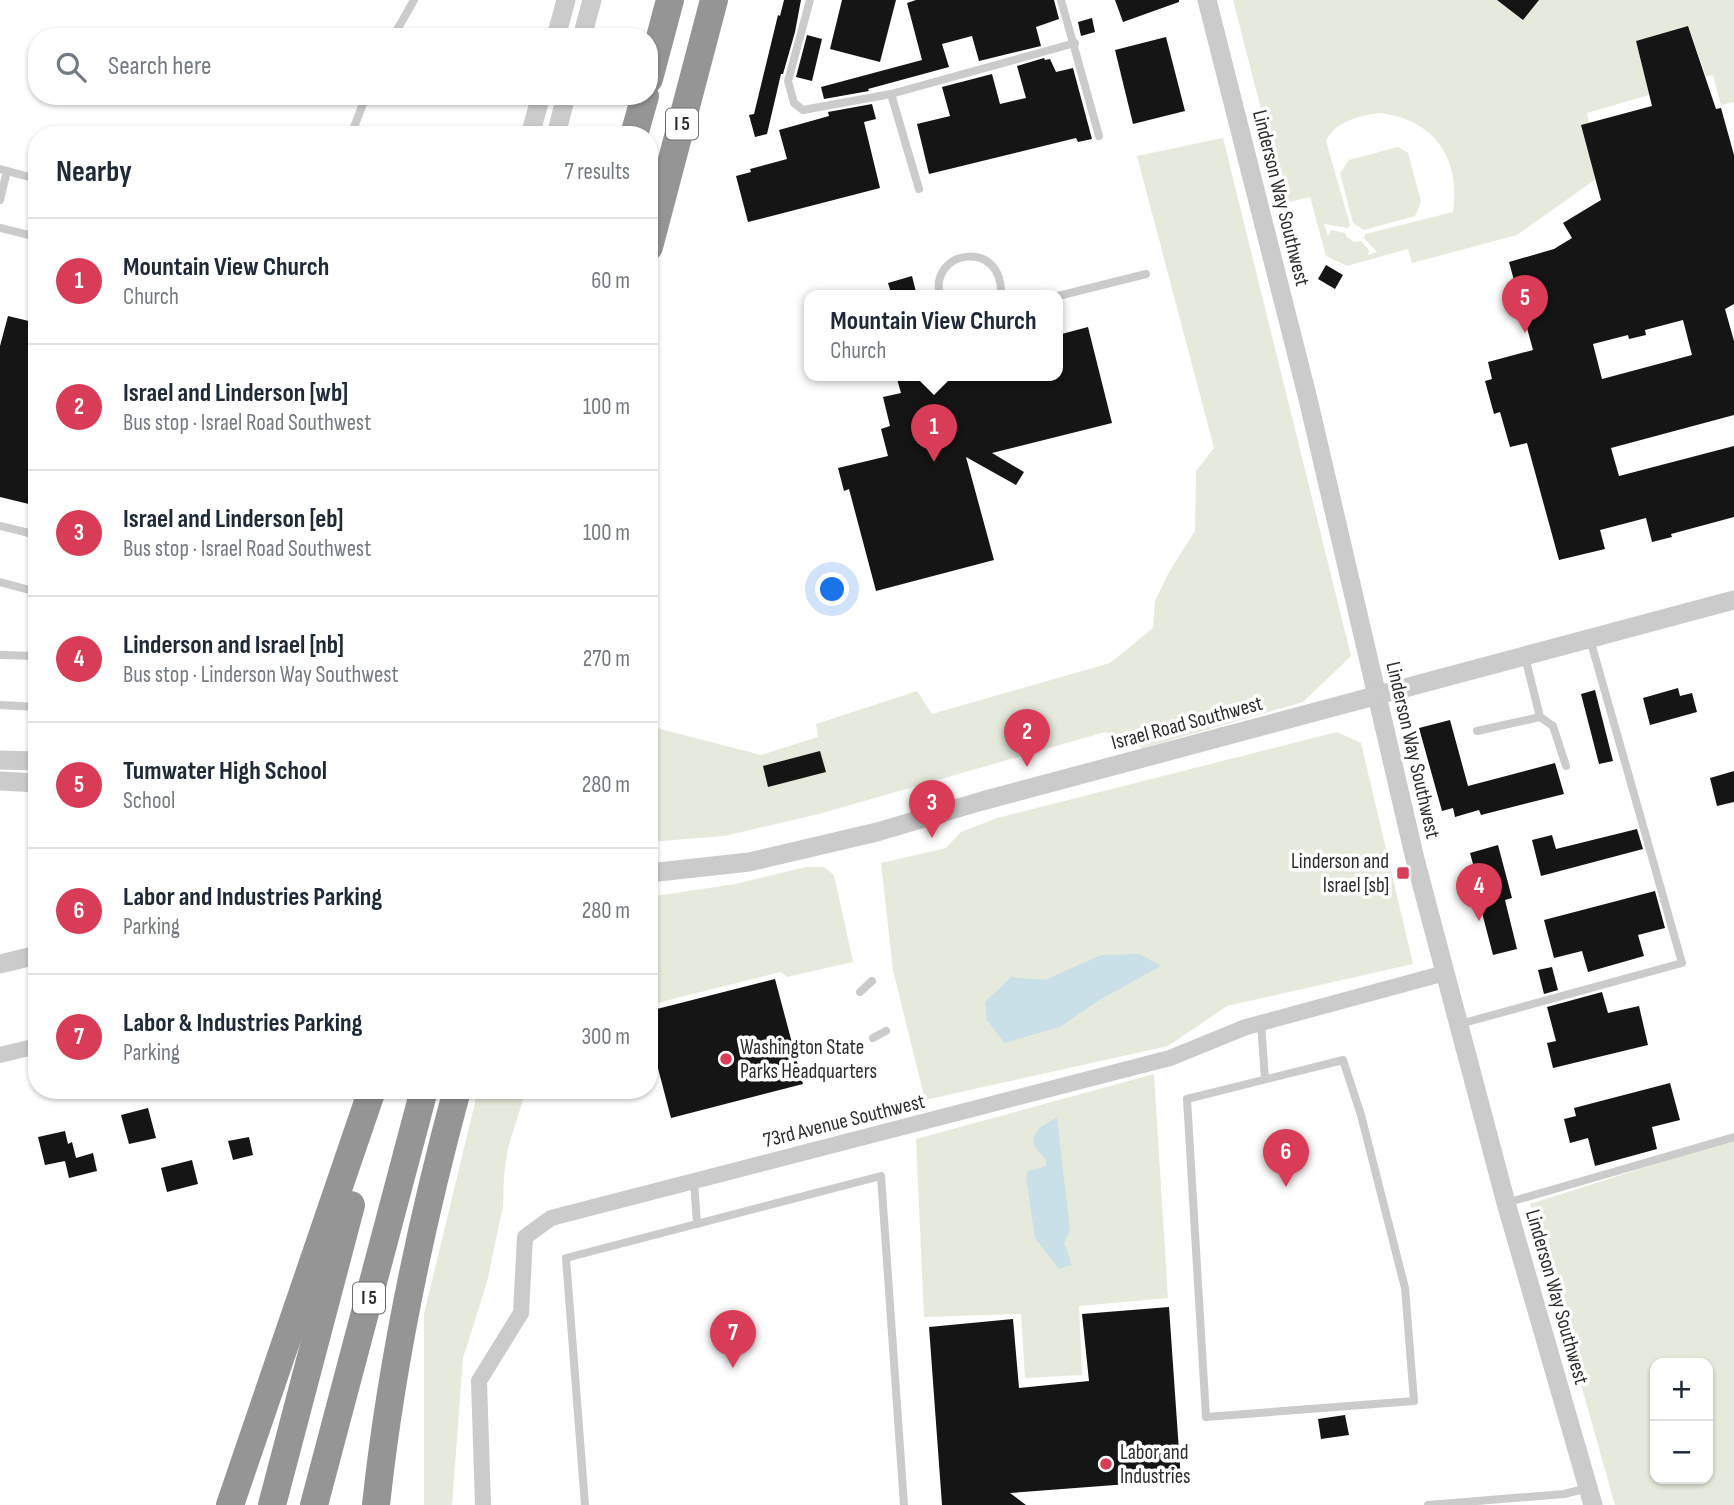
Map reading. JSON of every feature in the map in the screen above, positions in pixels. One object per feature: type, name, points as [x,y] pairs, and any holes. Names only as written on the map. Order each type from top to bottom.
[{"type":"highway","points":[[658,45],[670,0]]},
{"type":"highway","name":"I 5","points":[[658,213],[714,0]]},
{"type":"highway","name":"I 5","points":[[637,126],[642,105]]},
{"type":"highway","points":[[230,1505],[369,1099]]},
{"type":"highway","name":"I 5","points":[[272,1505],[379,1099]]},
{"type":"highway","name":"I 5","points":[[314,1505],[422,1099]]},
{"type":"highway","points":[[376,1505],[383,1435],[402,1326],[434,1175],[455,1099]]},
{"type":"street","points":[[558,28],[566,0]]},
{"type":"street","points":[[584,28],[592,0]]},
{"type":"street","name":"Linderson Way Southwest","points":[[1207,0],[1303,377],[1415,859],[1506,1203],[1591,1497]]},
{"type":"street","points":[[533,126],[538,105]]},
{"type":"street","points":[[558,126],[564,105]]},
{"type":"street","name":"Israel Road Southwest","points":[[658,872],[749,862],[877,832],[982,801],[1734,600]]},
{"type":"street","points":[[0,760],[28,761]]},
{"type":"street","points":[[0,781],[28,783]]},
{"type":"street","points":[[0,964],[28,957]]},
{"type":"street","name":"73rd Avenue Southwest","points":[[483,1505],[479,1381],[520,1313],[525,1237],[551,1218],[1170,1058],[1261,1023],[1446,973]]},
{"type":"street","points":[[0,1055],[28,1048]]},
{"type":"lane","points":[[398,28],[414,0]]},
{"type":"lane","points":[[810,0],[788,81],[794,103],[803,110],[891,94],[1074,43]]},
{"type":"lane","points":[[1060,0],[1099,136]]},
{"type":"lane","points":[[891,94],[919,189]]},
{"type":"lane","points":[[354,126],[363,105]]},
{"type":"lane","points":[[0,200],[4,170],[28,177]]},
{"type":"lane","points":[[0,228],[28,235]]},
{"type":"lane","points":[[940,290],[940,277],[945,268],[958,258],[971,256],[986,260],[998,271],[1001,290]]},
{"type":"lane","points":[[1063,295],[1146,274]]},
{"type":"lane","points":[[0,526],[28,533]]},
{"type":"lane","points":[[0,582],[28,590]]},
{"type":"lane","points":[[1459,1024],[1682,963],[1590,639]]},
{"type":"lane","points":[[0,655],[28,656]]},
{"type":"lane","points":[[1525,657],[1540,717],[1553,726],[1566,766]]},
{"type":"lane","points":[[0,705],[28,707]]},
{"type":"lane","points":[[1478,731],[1540,717]]},
{"type":"lane","points":[[860,992],[872,981]]},
{"type":"lane","points":[[1261,1023],[1265,1079]]},
{"type":"lane","points":[[873,1038],[886,1031]]},
{"type":"lane","points":[[1343,1060],[1361,1115],[1405,1288],[1414,1401],[1206,1417],[1187,1099],[1265,1079],[1343,1060]]},
{"type":"lane","points":[[1506,1203],[1734,1137]]},
{"type":"lane","points":[[585,1505],[566,1258],[881,1176],[904,1505]]},
{"type":"lane","points":[[694,1181],[697,1224]]},
{"type":"lane","points":[[1429,1505],[1564,1494],[1591,1497]]},
{"type":"shaded area","points":[[1233,0],[1734,0],[1734,102],[1721,105],[1713,75],[1706,76],[1688,26],[1636,41],[1649,95],[1587,113],[1589,123],[1581,126],[1596,179],[1517,235],[1412,263],[1408,249],[1347,266],[1326,256],[1310,197],[1285,203]],"holes":[[[1379,113],[1415,123],[1440,144],[1453,175],[1453,212],[1365,234],[1364,238],[1377,252],[1368,255],[1369,250],[1361,241],[1354,242],[1345,233],[1331,230],[1328,236],[1324,224],[1348,228],[1350,225],[1326,141],[1342,124],[1356,118]]]},
{"type":"shaded area","points":[[1223,138],[1351,656],[1303,702],[1143,748],[1105,732],[819,814],[724,836],[658,841],[658,728],[761,755],[818,737],[816,724],[917,691],[932,714],[1110,663],[1153,628],[1155,601],[1169,572],[1195,531],[1196,471],[1214,448],[1137,156]]},
{"type":"shaded area","points":[[1398,147],[1408,153],[1421,202],[1415,216],[1364,230],[1353,223],[1340,173],[1349,160]]},
{"type":"shaded area","points":[[1337,732],[1361,743],[1413,964],[1227,1006],[1168,1046],[925,1100],[893,970],[881,863],[946,848],[961,832],[997,818]]},
{"type":"shaded area","points":[[806,867],[824,867],[834,875],[853,962],[787,977],[781,972],[658,1003],[658,896],[735,884]]},
{"type":"shaded area","points":[[1154,1074],[1168,1298],[1079,1306],[1082,1375],[1025,1378],[1021,1314],[924,1317],[916,1139]]},
{"type":"shaded area","points":[[476,1099],[523,1099],[508,1148],[503,1206],[487,1282],[463,1358],[452,1505],[424,1505],[424,1314]]},
{"type":"shaded area","points":[[1734,1139],[1734,1505],[1615,1505],[1530,1204]]},
{"type":"water","points":[[1140,954],[1161,966],[1096,1002],[1060,1027],[1004,1043],[987,1020],[985,1002],[1011,977],[1045,980],[1101,955]]},
{"type":"water","points":[[1057,1117],[1070,1230],[1064,1243],[1072,1265],[1059,1269],[1035,1238],[1026,1178],[1028,1171],[1046,1166],[1046,1160],[1035,1147],[1033,1138],[1039,1128]]},
{"type":"building","points":[[784,0],[801,0],[795,32],[781,74],[767,134],[755,137],[749,115],[754,114]]},
{"type":"building","points":[[842,0],[896,0],[880,62],[830,49]]},
{"type":"building","points":[[916,0],[1054,0],[1059,19],[1036,27],[1041,46],[979,61],[972,36],[942,44],[949,67],[868,89],[869,91],[824,99],[821,87],[922,60],[907,3]]},
{"type":"building","points":[[1115,0],[1179,0],[1179,2],[1123,22]]},
{"type":"building","points":[[1497,0],[1539,0],[1523,20]]},
{"type":"building","points":[[1092,18],[1095,32],[1081,36],[1078,22]]},
{"type":"building","points":[[1688,26],[1716,109],[1721,108],[1734,155],[1734,304],[1725,309],[1734,341],[1734,415],[1611,448],[1619,476],[1734,446],[1734,517],[1671,534],[1672,537],[1652,542],[1646,518],[1600,530],[1605,549],[1559,560],[1527,443],[1510,447],[1500,412],[1494,414],[1485,381],[1492,379],[1488,362],[1533,350],[1509,262],[1554,249],[1572,238],[1563,223],[1601,200],[1581,125],[1652,106],[1636,41]],"holes":[[[1683,320],[1692,355],[1602,379],[1593,344],[1628,335],[1629,339],[1646,335],[1645,330]]]},
{"type":"building","points":[[807,35],[822,39],[812,81],[796,77]]},
{"type":"building","points":[[1166,37],[1185,111],[1133,124],[1115,50]]},
{"type":"building","points":[[1044,58],[1050,59],[1056,72],[1073,68],[1092,139],[1078,142],[1076,138],[929,174],[917,124],[950,116],[942,87],[992,74],[1000,104],[1026,98],[1017,66]]},
{"type":"building","points":[[872,104],[876,119],[864,122],[880,188],[748,222],[736,176],[751,172],[750,169],[787,159],[779,130],[829,116],[828,112]]},
{"type":"building","points":[[1326,265],[1343,275],[1335,289],[1318,279]]},
{"type":"building","points":[[912,276],[916,290],[890,290],[888,283]]},
{"type":"building","points":[[8,316],[28,321],[28,504],[0,497],[0,346]]},
{"type":"building","points":[[1088,327],[1112,423],[992,453],[1024,472],[1016,485],[966,457],[994,560],[876,591],[849,489],[844,491],[838,468],[888,456],[881,429],[890,426],[883,397],[901,393],[898,381],[1063,381],[1063,334]]},
{"type":"building","points":[[1678,688],[1680,696],[1692,693],[1697,712],[1650,725],[1643,698]]},
{"type":"building","points":[[1595,690],[1613,761],[1599,764],[1581,694]]},
{"type":"building","points":[[1450,720],[1468,786],[1555,763],[1564,794],[1481,815],[1479,810],[1455,817],[1453,808],[1442,811],[1419,728]]},
{"type":"building","points":[[820,751],[826,772],[768,787],[763,766]]},
{"type":"building","points":[[1734,771],[1734,802],[1717,806],[1710,778]]},
{"type":"building","points":[[1637,829],[1643,849],[1541,876],[1532,840],[1552,835],[1556,849]]},
{"type":"building","points":[[1498,845],[1512,898],[1505,900],[1517,949],[1493,955],[1480,905],[1484,904],[1470,853]]},
{"type":"building","points":[[1655,891],[1665,928],[1638,935],[1644,956],[1588,972],[1582,951],[1554,958],[1544,920]]},
{"type":"building","points":[[1552,967],[1558,990],[1544,994],[1538,970]]},
{"type":"building","name":"Washington State Parks Headquarters","points":[[775,979],[803,1084],[671,1118],[658,1068],[658,1009]]},
{"type":"building","points":[[1602,992],[1608,1013],[1639,1006],[1648,1045],[1553,1068],[1547,1043],[1556,1041],[1547,1007]]},
{"type":"building","points":[[1670,1083],[1680,1120],[1652,1127],[1657,1149],[1595,1166],[1588,1138],[1570,1143],[1564,1119],[1576,1116],[1574,1108]]},
{"type":"building","points":[[148,1108],[156,1138],[129,1144],[121,1115]]},
{"type":"building","points":[[65,1131],[68,1144],[72,1142],[76,1158],[93,1153],[97,1171],[69,1178],[65,1161],[45,1165],[38,1137]]},
{"type":"building","points":[[249,1137],[253,1155],[233,1160],[228,1141]]},
{"type":"building","points":[[192,1160],[198,1184],[167,1192],[161,1168]]},
{"type":"building","points":[[1169,1307],[1181,1480],[1010,1493],[1026,1505],[942,1505],[929,1327],[1013,1319],[1019,1388],[1089,1381],[1082,1314]]},
{"type":"building","points":[[1345,1415],[1349,1435],[1321,1439],[1318,1419]]},
{"type":"place","name":"Tumwater High School","points":[[1525,333]]},
{"type":"place","name":"Mountain View Church","points":[[934,462]]},
{"type":"place","name":"Israel and Linderson [wb]","points":[[1027,767]]},
{"type":"place","name":"Israel and Linderson [eb]","points":[[932,838]]},
{"type":"place","name":"Linderson and Israel [sb]","points":[[1403,873]]},
{"type":"place","name":"Linderson and Israel [nb]","points":[[1479,921]]},
{"type":"place","name":"Washington State Parks Headquarters","points":[[726,1059]]},
{"type":"place","name":"Labor and Industries Parking","points":[[1286,1187]]},
{"type":"place","name":"Labor & Industries Parking","points":[[733,1368]]},
{"type":"place","name":"Labor and Industries","points":[[1106,1464]]}]
